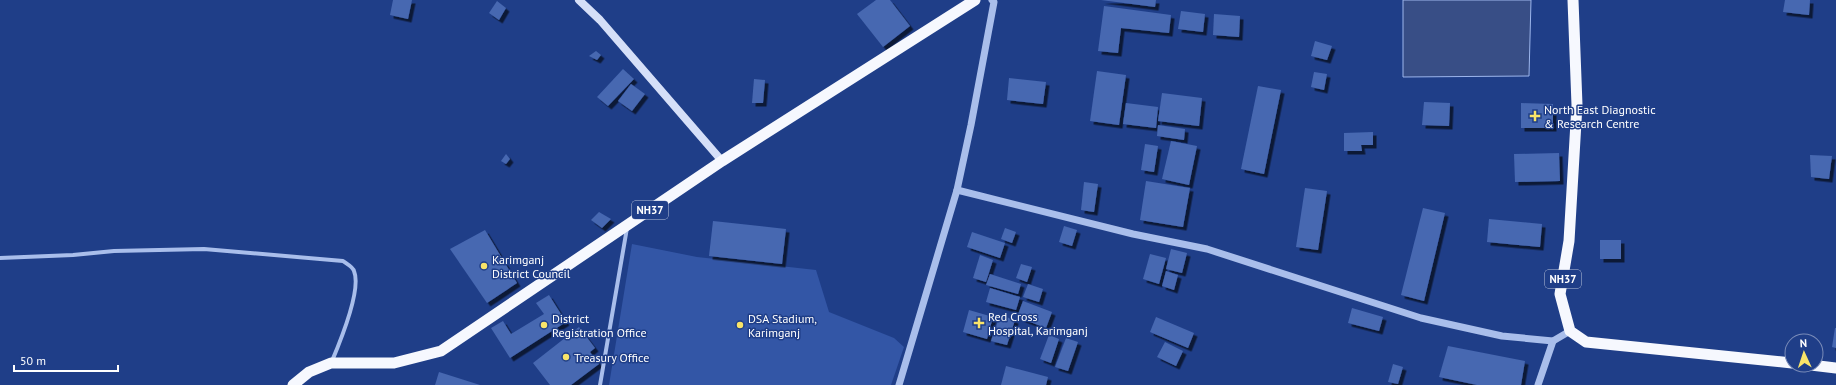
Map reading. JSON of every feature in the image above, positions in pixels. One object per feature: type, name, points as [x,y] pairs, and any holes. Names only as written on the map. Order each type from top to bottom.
[{"type":"highway","name":"NH37","points":[[293,385],[309,372],[331,363],[394,363],[441,350],[722,161],[975,0]]},
{"type":"highway","name":"NH37","points":[[1570,331],[1560,294],[1569,241],[1577,105],[1573,0]]},
{"type":"highway","points":[[1570,331],[1586,342],[1784,362]]},
{"type":"highway","points":[[1824,367],[1836,368]]},
{"type":"main road","points":[[584,2],[722,161]]},
{"type":"street","points":[[899,385],[957,190],[983,63],[994,2],[992,0]]},
{"type":"street","points":[[957,190],[1133,234],[1207,249],[1422,318],[1502,336],[1553,340],[1570,331]]},
{"type":"street","points":[[600,385],[627,225]]},
{"type":"street","points":[[0,258],[73,256],[114,251],[204,249],[343,261],[354,269],[357,278],[342,336],[331,363]]},
{"type":"street","points":[[1538,385],[1553,340]]},
{"type":"shaded area","points":[[1403,0],[1531,0],[1529,76],[1403,77]]},
{"type":"shaded area","name":"DSA Stadium, Karimganj","points":[[632,244],[697,257],[816,270],[829,312],[894,338],[904,347],[891,385],[609,385]]},
{"type":"building","points":[[393,0],[412,0],[408,19],[390,15]]},
{"type":"building","points":[[876,0],[890,0],[910,26],[883,47],[857,14]]},
{"type":"building","points":[[1101,0],[1156,0],[1155,7]]},
{"type":"building","points":[[1785,0],[1810,0],[1809,15],[1783,12]]},
{"type":"building","points":[[497,1],[506,8],[499,20],[489,13]]},
{"type":"building","points":[[1104,6],[1171,15],[1169,33],[1121,28],[1118,53],[1098,51]]},
{"type":"building","points":[[1181,11],[1205,14],[1203,32],[1178,29]]},
{"type":"building","points":[[1214,14],[1240,16],[1239,37],[1213,35]]},
{"type":"building","points":[[1315,41],[1332,46],[1327,60],[1311,56]]},
{"type":"building","points":[[596,51],[601,55],[597,60],[589,56]]},
{"type":"building","points":[[623,69],[634,79],[608,106],[597,97]]},
{"type":"building","points":[[1097,71],[1126,75],[1119,125],[1090,121]]},
{"type":"building","points":[[1314,72],[1327,74],[1324,90],[1311,87]]},
{"type":"building","points":[[1009,78],[1046,82],[1043,104],[1007,100]]},
{"type":"building","points":[[754,79],[765,80],[763,103],[752,103]]},
{"type":"building","points":[[631,84],[645,94],[632,111],[618,101]]},
{"type":"building","points":[[1258,86],[1281,90],[1264,174],[1241,169]]},
{"type":"building","points":[[1162,93],[1202,98],[1199,126],[1158,121]]},
{"type":"building","points":[[1424,102],[1450,103],[1449,126],[1422,125]]},
{"type":"building","points":[[1126,103],[1158,107],[1156,128],[1123,124]]},
{"type":"building","points":[[1521,103],[1553,104],[1553,128],[1521,128]]},
{"type":"building","points":[[1158,125],[1185,129],[1184,140],[1157,136]]},
{"type":"building","points":[[1373,132],[1373,145],[1361,145],[1362,151],[1344,151],[1344,133]]},
{"type":"building","points":[[1171,141],[1197,146],[1189,185],[1162,179]]},
{"type":"building","points":[[1145,144],[1158,146],[1154,172],[1141,170]]},
{"type":"building","points":[[1559,153],[1560,181],[1515,182],[1514,154]]},
{"type":"building","points":[[506,154],[510,159],[506,164],[501,161]]},
{"type":"building","points":[[1810,155],[1832,156],[1829,179],[1811,177]]},
{"type":"building","points":[[1146,181],[1190,188],[1183,227],[1140,220]]},
{"type":"building","points":[[1084,182],[1098,184],[1094,212],[1081,210]]},
{"type":"building","points":[[1305,188],[1327,191],[1318,250],[1296,247]]},
{"type":"building","points":[[1423,208],[1445,213],[1424,301],[1401,295]]},
{"type":"building","points":[[599,212],[611,219],[602,228],[591,220]]},
{"type":"building","points":[[1489,219],[1542,224],[1540,247],[1487,242]]},
{"type":"building","points":[[713,221],[786,229],[782,264],[709,256]]},
{"type":"building","points":[[1064,226],[1077,230],[1072,246],[1059,242]]},
{"type":"building","points":[[1005,228],[1016,232],[1012,243],[1001,239]]},
{"type":"building","name":"Karimganj District Council","points":[[485,230],[517,283],[487,303],[450,249]]},
{"type":"building","points":[[972,232],[1005,243],[1000,258],[967,247]]},
{"type":"building","points":[[1600,240],[1621,240],[1621,259],[1600,259]]},
{"type":"building","points":[[1171,249],[1187,253],[1182,273],[1166,269]]},
{"type":"building","points":[[1150,254],[1166,258],[1159,284],[1143,279]]},
{"type":"building","points":[[980,255],[993,260],[986,282],[973,278]]},
{"type":"building","points":[[1021,264],[1032,267],[1027,282],[1016,278]]},
{"type":"building","points":[[1166,271],[1178,275],[1174,290],[1162,286]]},
{"type":"building","points":[[990,274],[1021,284],[1018,294],[986,285]]},
{"type":"building","points":[[1028,284],[1043,289],[1039,302],[1023,297]]},
{"type":"building","points":[[990,288],[1020,297],[1016,310],[986,302]]},
{"type":"building","name":"District Registration Office","points":[[549,295],[566,322],[510,358],[491,328],[503,321],[511,334],[544,314],[536,303]]},
{"type":"building","points":[[1023,301],[1052,312],[1046,328],[1017,317]]},
{"type":"building","points":[[1352,308],[1383,317],[1379,331],[1348,323]]},
{"type":"building","points":[[969,310],[993,317],[987,339],[963,332]]},
{"type":"building","points":[[1000,315],[1015,320],[1007,345],[991,341]]},
{"type":"building","points":[[1156,317],[1194,333],[1188,348],[1150,332]]},
{"type":"building","name":"Treasury Office","points":[[579,327],[595,348],[590,352],[599,364],[571,385],[550,385],[533,363]]},
{"type":"building","points":[[1836,328],[1836,348],[1832,347]]},
{"type":"building","points":[[1049,335],[1059,339],[1051,363],[1040,359]]},
{"type":"building","points":[[1066,338],[1078,342],[1068,371],[1055,367]]},
{"type":"building","points":[[1165,342],[1183,351],[1176,366],[1157,357]]},
{"type":"building","points":[[1448,346],[1525,361],[1521,385],[1477,385],[1439,377]]},
{"type":"building","points":[[1393,364],[1403,367],[1398,384],[1388,382]]},
{"type":"building","points":[[1006,366],[1048,377],[1046,385],[1001,385]]},
{"type":"building","points":[[439,372],[480,385],[435,385]]},
{"type":"place","name":"North East Diagnostic & Research Centre","points":[[1535,116]]},
{"type":"place","name":"Karimganj District Council","points":[[484,266]]},
{"type":"place","name":"Red Cross Hospital, Karimganj","points":[[979,323]]},
{"type":"place","name":"District Registration Office","points":[[544,325]]},
{"type":"place","name":"DSA Stadium, Karimganj","points":[[740,325]]},
{"type":"place","name":"Treasury Office","points":[[566,357]]}]
